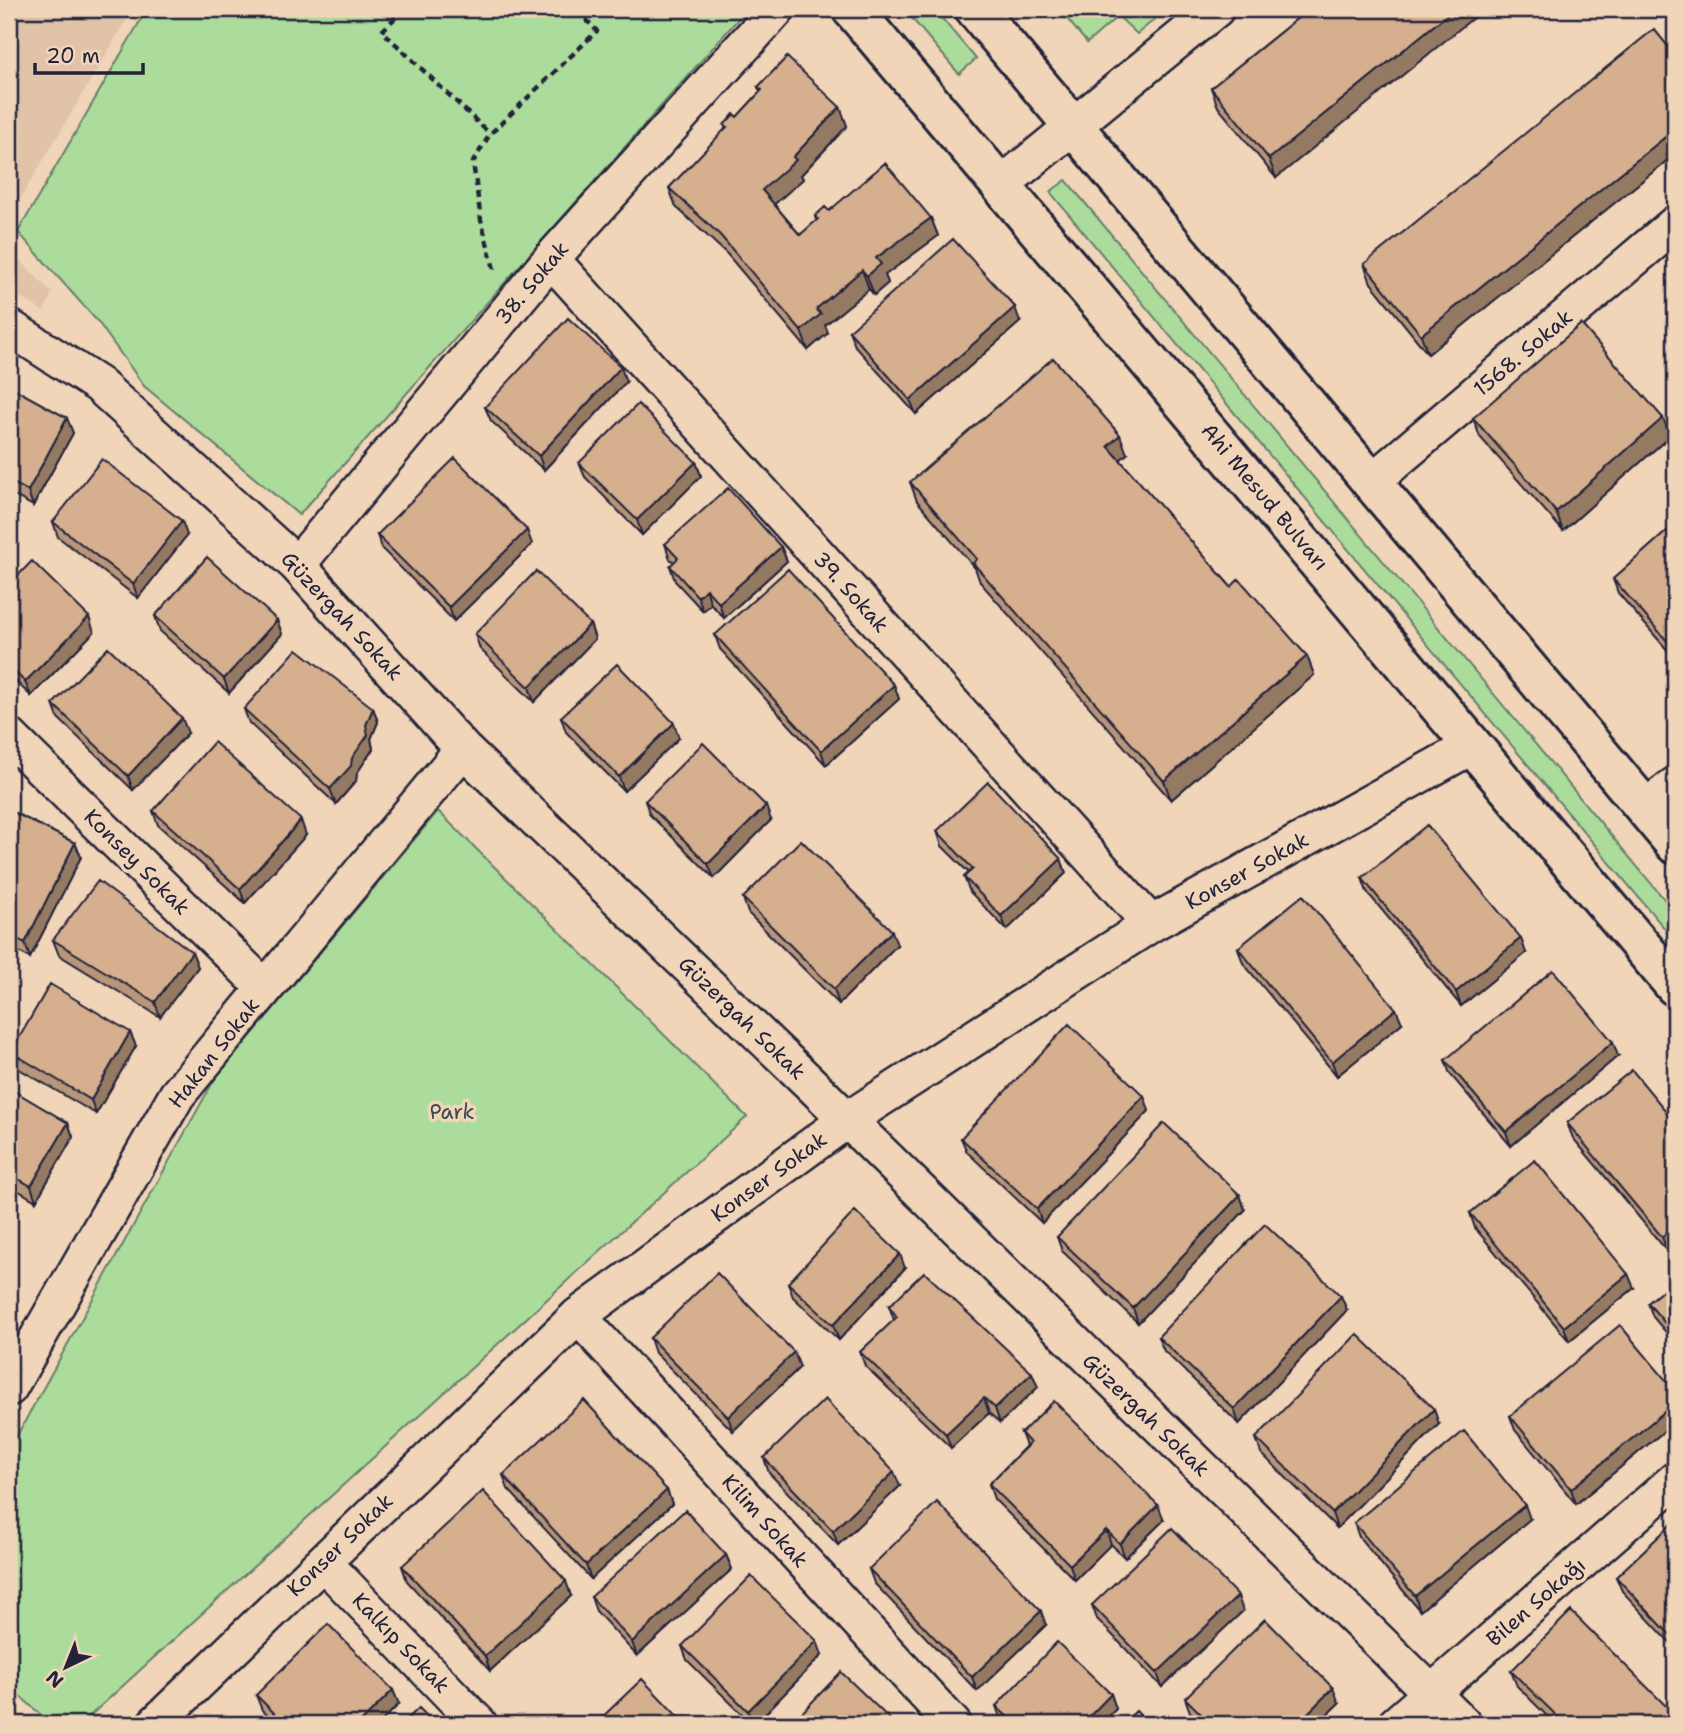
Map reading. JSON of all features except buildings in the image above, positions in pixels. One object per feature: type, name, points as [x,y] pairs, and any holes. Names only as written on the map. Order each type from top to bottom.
[{"type":"main road","name":"Ahi Mesud Bulvarı","points":[[852,9],[1675,986]]},
{"type":"main road","points":[[975,9],[1675,844]]},
{"type":"street","name":"38. Sokak","points":[[298,565],[551,259],[777,9]]},
{"type":"street","points":[[1002,185],[1071,125],[1216,9]]},
{"type":"street","name":"1568. Sokak","points":[[1370,483],[1675,224]]},
{"type":"street","name":"39. Sokak","points":[[551,259],[1151,924]]},
{"type":"street","name":"Güzergah Sokak","points":[[9,327],[99,385],[298,565],[463,749],[847,1120],[1463,1724]]},
{"type":"street","name":"Konsey Sokak","points":[[9,736],[265,988]]},
{"type":"street","name":"Konser Sokak","points":[[155,1724],[578,1316],[847,1120],[1151,924],[1472,746]]},
{"type":"street","name":"Hakan Sokak","points":[[9,1388],[177,1095],[463,749]]},
{"type":"street","points":[[1645,808],[1675,785]]},
{"type":"street","name":"Kilim Sokak","points":[[578,1316],[953,1724]]},
{"type":"street","name":"Bilen Sokağı","points":[[1396,1724],[1675,1479]]},
{"type":"street","name":"Kalkıp Sokak","points":[[323,1562],[479,1724]]},
{"type":"path","points":[[404,9],[382,31],[490,134]]},
{"type":"path","points":[[506,314],[481,220],[473,162],[490,134],[597,31],[576,9]]},
{"type":"shaded area","points":[[9,9],[133,9],[9,218]]},
{"type":"shaded area","points":[[9,249],[52,293],[44,312],[9,290]]},
{"type":"green space","points":[[147,9],[747,9],[299,515],[144,386],[98,322],[18,232]]},
{"type":"green space","points":[[904,9],[934,9],[976,59],[959,74]]},
{"type":"green space","points":[[1059,9],[1167,9],[1137,34],[1118,16],[1087,43]]},
{"type":"green space","points":[[1066,180],[1675,912],[1675,941],[1050,192]]},
{"type":"green space","name":"Park","points":[[438,811],[747,1117],[81,1724],[51,1724],[9,1686],[9,1450],[214,1080]]}]
